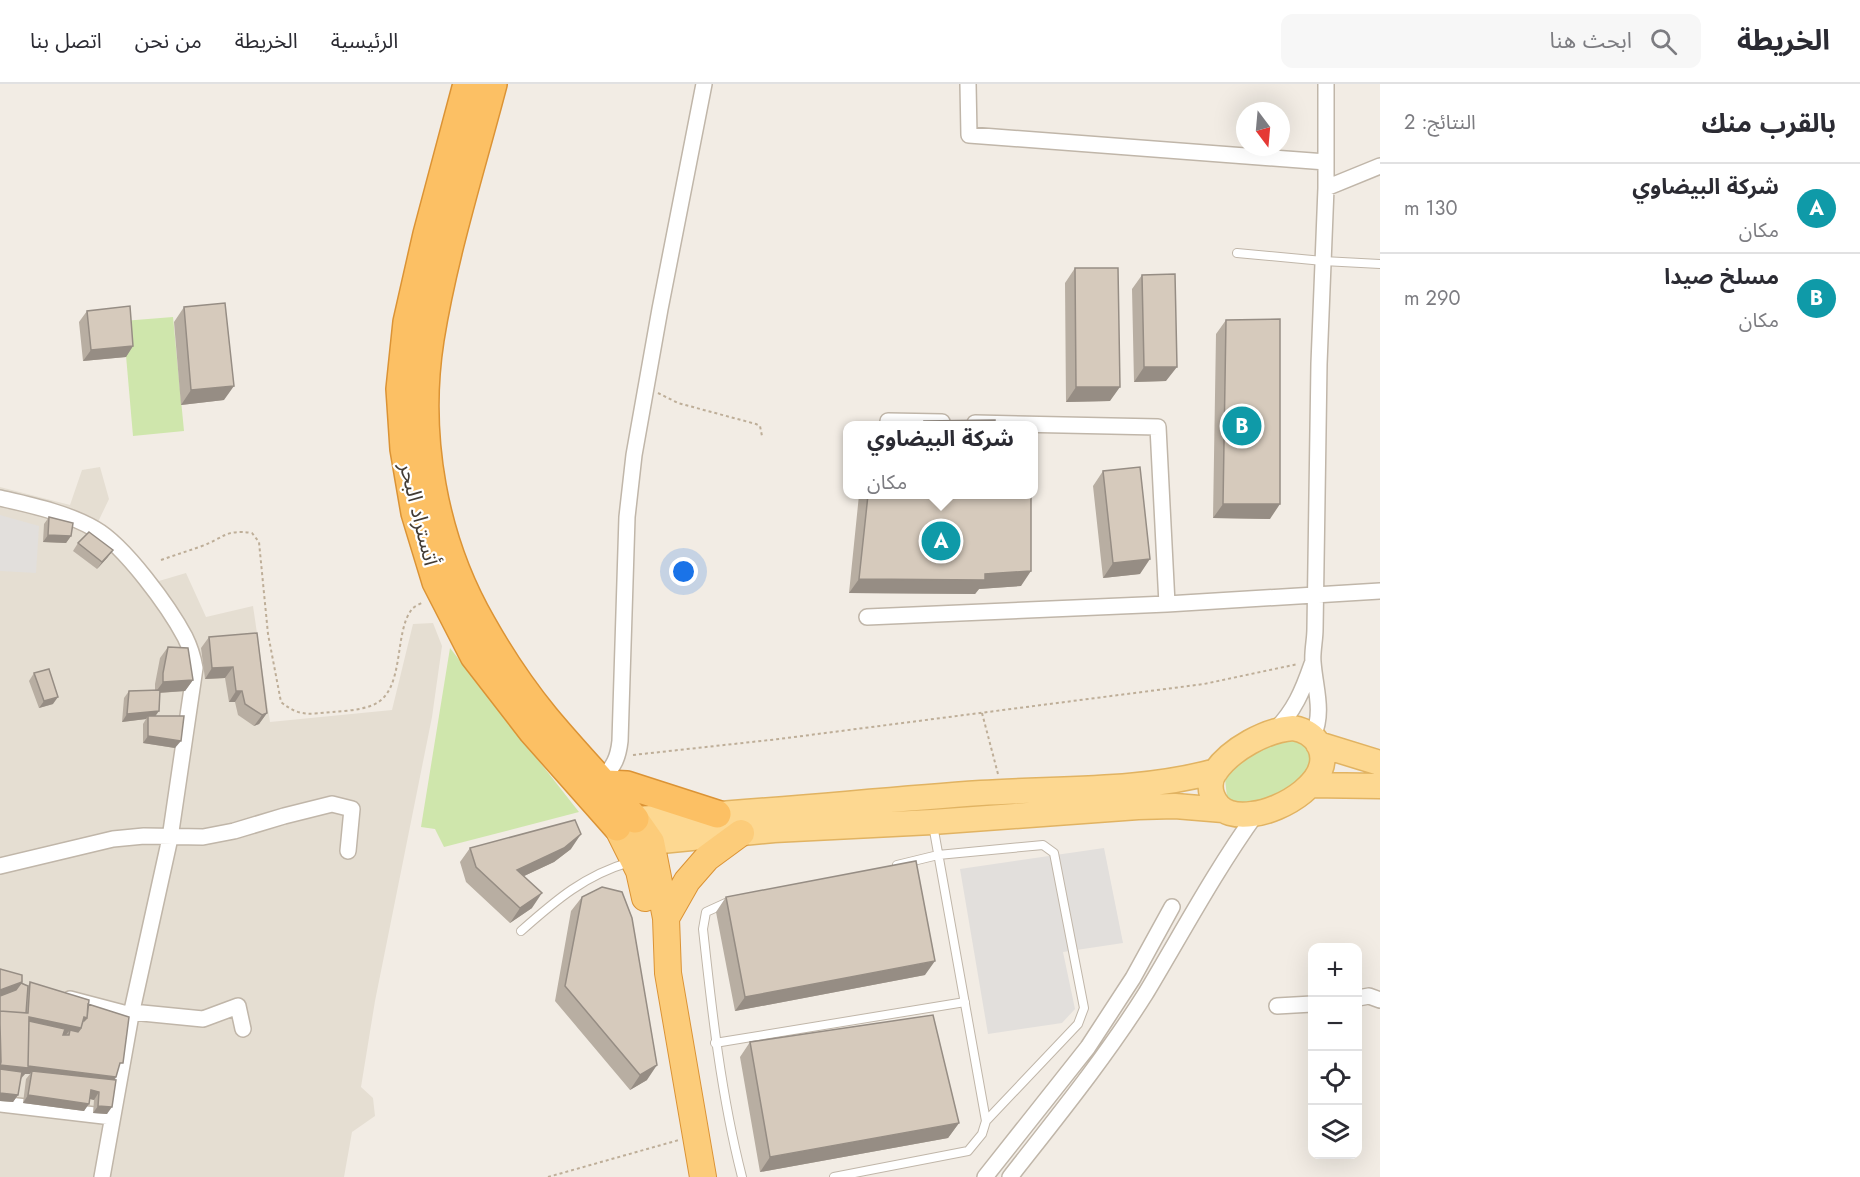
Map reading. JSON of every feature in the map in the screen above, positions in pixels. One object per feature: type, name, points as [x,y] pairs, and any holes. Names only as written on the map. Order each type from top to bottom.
[{"type":"highway","name":"أتستراد البحر","points":[[467,84],[427,234],[407,322],[400,389],[404,449],[415,513],[436,582],[474,656],[532,731],[626,823]]},
{"type":"highway","name":"أتستراد البحر","points":[[493,84],[450,244],[430,340],[425,407],[428,461],[437,513],[455,569],[481,623],[545,717],[604,782],[639,851]]},
{"type":"highway","points":[[604,782],[627,785],[717,814]]},
{"type":"highway","points":[[666,918],[687,881],[707,858],[741,833]]},
{"type":"highway","points":[[639,851],[666,918],[668,973],[703,1177]]},
{"type":"highway","points":[[639,851],[651,922],[668,973]]},
{"type":"main road","points":[[626,823],[717,814],[930,809],[1175,806],[1223,810],[1236,814],[1256,814],[1281,806],[1310,785],[1321,765],[1321,751],[1316,740],[1308,732],[1293,728],[1273,732],[1238,751],[1216,771],[1211,783],[1212,795],[1223,810]]},
{"type":"main road","points":[[1316,740],[1380,763]]},
{"type":"main road","points":[[639,851],[741,833],[930,809],[1003,792],[1140,785],[1188,779],[1216,771]]},
{"type":"main road","points":[[1310,785],[1380,786]]},
{"type":"street","points":[[604,782],[618,757],[621,729],[627,517],[634,456],[704,84]]},
{"type":"street","points":[[969,84],[969,135],[1326,162]]},
{"type":"street","points":[[1316,740],[1320,709],[1313,661],[1319,364],[1326,188],[1326,84]]},
{"type":"street","points":[[1326,188],[1380,166]]},
{"type":"street","points":[[1038,424],[1158,427],[1167,604]]},
{"type":"street","points":[[0,498],[58,514],[94,528],[107,537],[143,576],[185,638],[193,654],[194,680],[170,838],[132,1014],[102,1177]]},
{"type":"street","points":[[867,617],[1167,604],[1380,591]]},
{"type":"street","points":[[1273,732],[1289,715],[1296,703],[1313,661]]},
{"type":"street","points":[[0,866],[113,839],[144,836],[202,837],[234,831],[332,804],[352,809],[348,851]]},
{"type":"street","points":[[1010,1177],[1074,1097],[1111,1046],[1231,849],[1256,814]]},
{"type":"street","points":[[985,1177],[1088,1047],[1133,978],[1172,907]]},
{"type":"street","points":[[55,995],[132,1014],[203,1019],[238,1006],[243,1029]]},
{"type":"street","points":[[1362,997],[1369,996],[1380,1000]]},
{"type":"street","points":[[1277,1006],[1308,1004]]},
{"type":"street","points":[[0,1104],[112,1117]]},
{"type":"lane","points":[[1237,253],[1380,264]]},
{"type":"lane","points":[[930,809],[986,1121]]},
{"type":"lane","points":[[834,1177],[968,1151],[982,1134],[986,1121],[1078,1024],[1084,1008],[1054,853],[1043,845],[938,855],[893,867]]},
{"type":"lane","points":[[521,931],[560,896],[639,851]]},
{"type":"lane","points":[[733,899],[706,912],[703,929],[716,1043],[730,1129],[742,1177]]},
{"type":"lane","points":[[716,1043],[965,1002]]},
{"type":"path","points":[[646,386],[678,403],[756,424],[760,426],[762,435]]},
{"type":"path","points":[[161,560],[204,546],[221,536],[240,531],[252,533],[259,542],[268,634],[281,702],[289,709],[301,714],[350,710],[374,705],[384,698],[390,688],[406,622],[412,609],[443,595]]},
{"type":"path","points":[[618,757],[779,739],[1204,684],[1313,661]]},
{"type":"path","points":[[981,713],[1003,792]]},
{"type":"path","points":[[548,1177],[696,1135]]},
{"type":"shaded area","points":[[100,467],[109,499],[98,522],[120,538],[159,581],[186,573],[206,617],[253,606],[270,722],[392,710],[413,624],[433,623],[442,646],[432,717],[375,1001],[361,1087],[373,1098],[375,1116],[352,1132],[344,1177],[0,1177],[0,487],[70,505],[82,470]]},
{"type":"shaded area","points":[[0,515],[39,526],[36,573],[0,571]]},
{"type":"shaded area","points":[[1104,848],[1123,943],[1063,952],[1075,1009],[1062,1023],[988,1034],[960,869]]},
{"type":"green space","points":[[173,317],[184,431],[133,436],[123,321]]},
{"type":"green space","points":[[450,648],[579,812],[444,847],[435,829],[421,827]]},
{"type":"green space","points":[[1302,738],[1312,752],[1313,767],[1273,802],[1240,810],[1227,797],[1225,779],[1254,747]]},
{"type":"building","points":[[1075,268],[1118,268],[1120,387],[1076,387]]},
{"type":"building","points":[[1175,274],[1177,367],[1144,367],[1142,275]]},
{"type":"building","points":[[225,303],[234,386],[191,390],[184,307]]},
{"type":"building","points":[[130,306],[133,346],[91,350],[87,311]]},
{"type":"building","points":[[1280,319],[1280,504],[1223,504],[1226,320]]},
{"type":"building","points":[[995,420],[995,421],[924,421]]},
{"type":"building","points":[[1140,467],[1150,559],[1113,563],[1103,471]]},
{"type":"building","points":[[868,499],[1031,499],[1031,571],[985,574],[985,580],[859,579]]},
{"type":"building","points":[[49,517],[73,523],[71,536],[48,535]]},
{"type":"building","points":[[89,532],[113,550],[102,562],[78,543]]},
{"type":"building","points":[[257,633],[267,713],[262,715],[245,704],[242,691],[236,691],[233,667],[212,668],[209,637]]},
{"type":"building","points":[[168,647],[188,648],[193,680],[163,682]]},
{"type":"building","points":[[49,669],[58,697],[44,701],[34,673]]},
{"type":"building","points":[[160,690],[159,711],[127,714],[129,691]]},
{"type":"building","points":[[148,716],[184,716],[181,741],[148,736]]},
{"type":"building","points":[[575,820],[581,834],[564,848],[517,870],[542,893],[520,908],[476,867],[470,848]]},
{"type":"building","points":[[916,861],[935,961],[745,997],[726,897]]},
{"type":"building","points":[[602,887],[622,892],[632,918],[657,1065],[640,1075],[565,986],[582,897]]},
{"type":"building","points":[[0,969],[22,975],[22,982],[0,990]]},
{"type":"building","points":[[30,982],[89,1000],[87,1018],[84,1017],[81,1028],[29,1017],[28,1068],[0,1065],[0,1011],[28,1013]]},
{"type":"building","points":[[21,983],[28,986],[26,1013],[0,1011],[0,996],[16,990]]},
{"type":"building","points":[[88,1004],[129,1017],[123,1063],[120,1063],[116,1077],[28,1066],[29,1021],[65,1029],[63,1035],[69,1035],[70,1030],[78,1032],[81,1028],[83,1021],[87,1018]]},
{"type":"building","points":[[933,1015],[959,1123],[770,1157],[750,1042]]},
{"type":"building","points":[[0,1069],[22,1072],[18,1095],[0,1093]]},
{"type":"building","points":[[32,1071],[116,1080],[112,1107],[98,1106],[99,1092],[91,1090],[89,1104],[28,1095]]},
{"type":"place","name":"مسلخ صيدا","points":[[1242,426]]},
{"type":"place","name":"شركة البيضاوي","points":[[941,541]]}]
